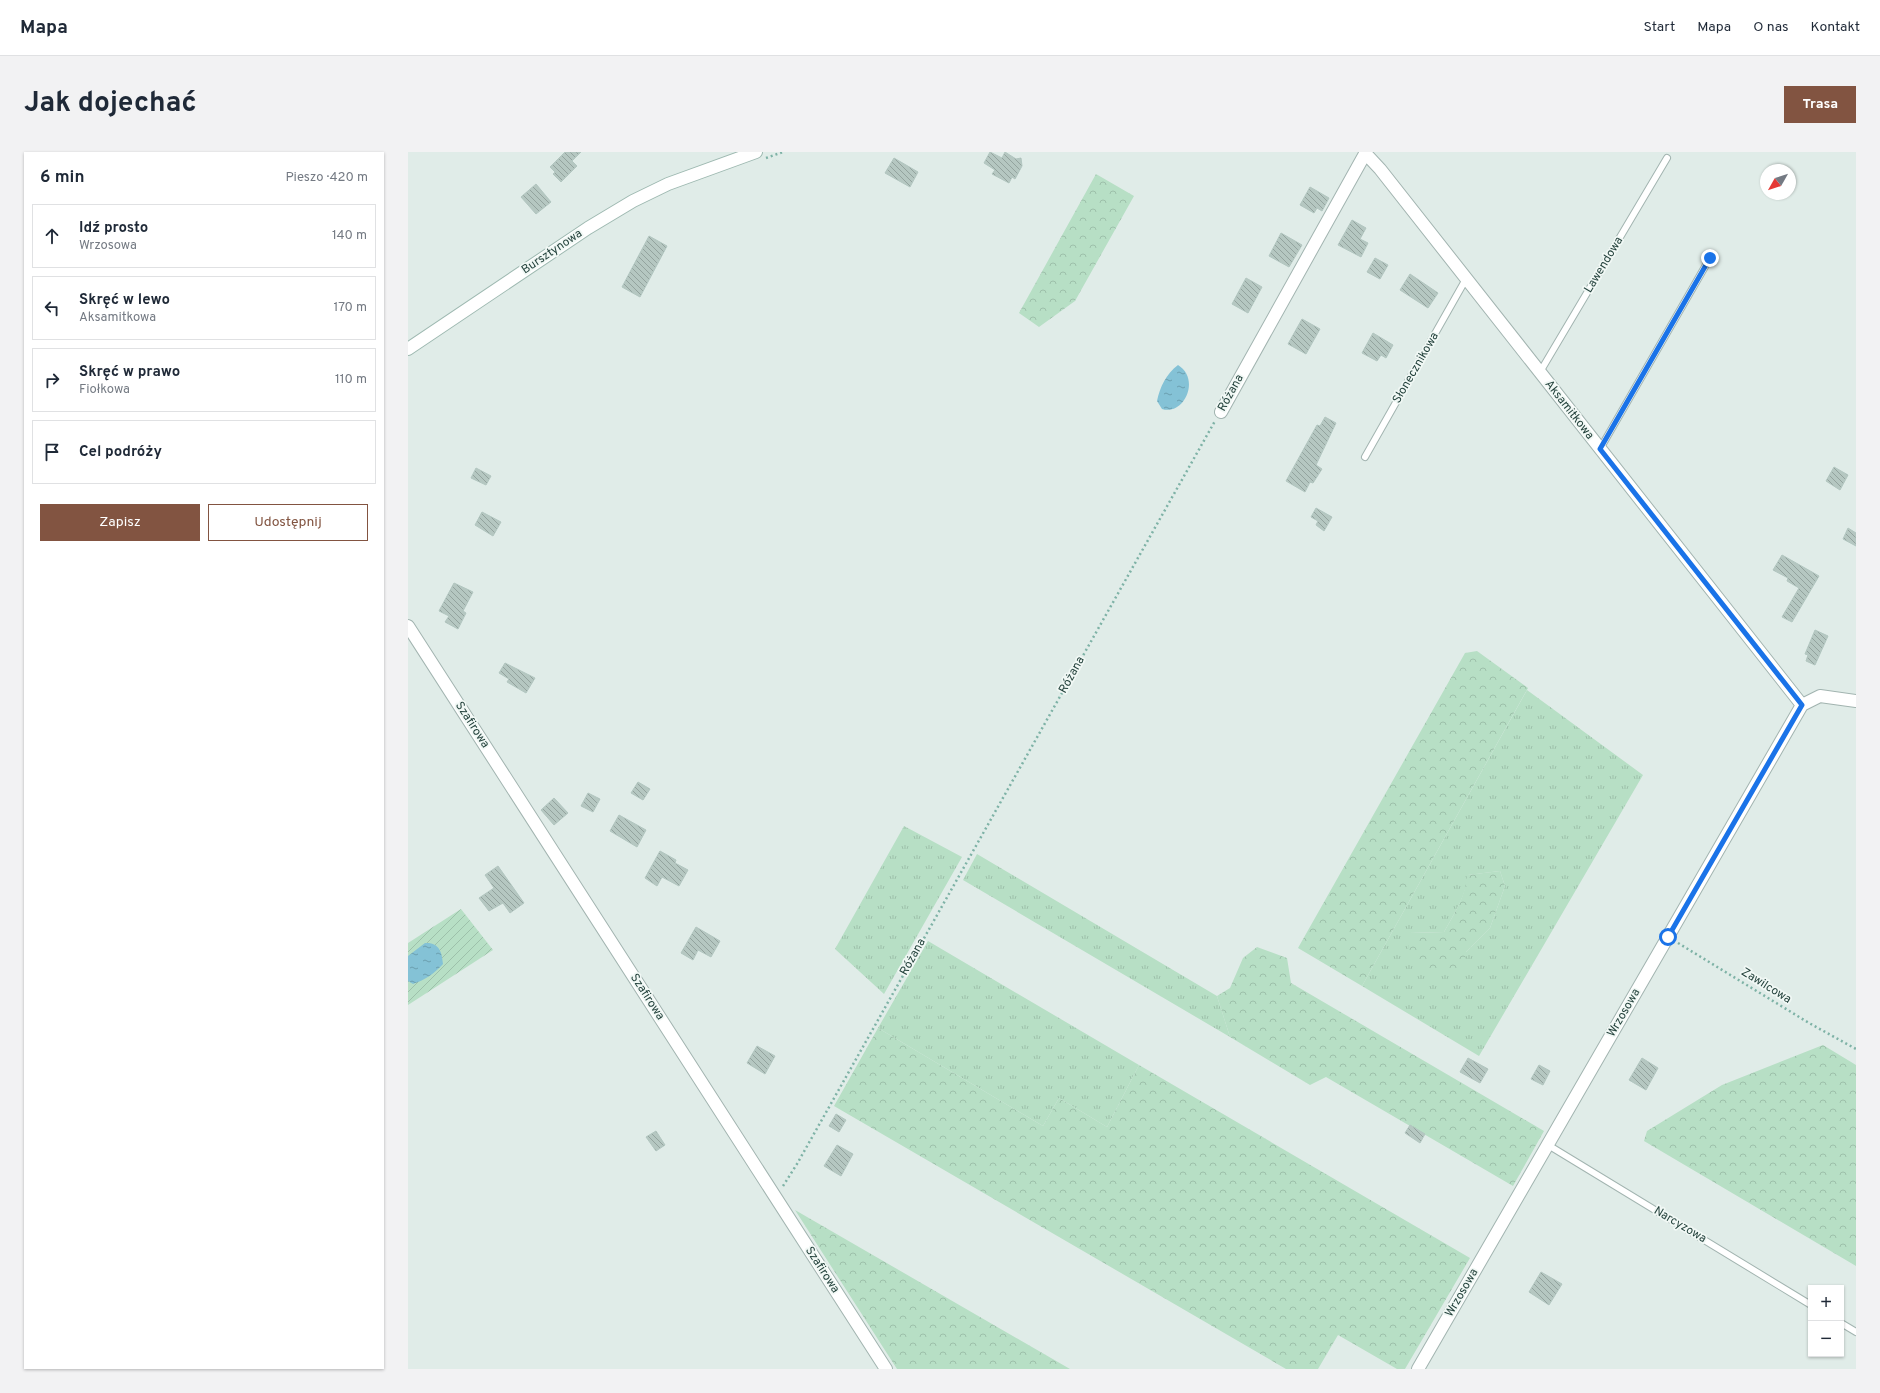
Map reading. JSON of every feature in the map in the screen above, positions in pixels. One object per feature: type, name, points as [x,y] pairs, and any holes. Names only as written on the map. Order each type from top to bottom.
[{"type":"street","name":"Aksamitkowa","points":[[1365,152],[1380,169],[1802,705]]},
{"type":"street","name":"Różana","points":[[1220,412],[1365,152]]},
{"type":"street","name":"Bursztynowa","points":[[408,349],[588,228],[633,201],[668,184],[704,170],[759,156]]},
{"type":"street","name":"Szafirowa","points":[[408,626],[886,1369]]},
{"type":"street","points":[[1802,705],[1820,696],[1856,701]]},
{"type":"street","name":"Wrzosowa","points":[[1418,1369],[1802,705]]},
{"type":"lane","name":"Lawendowa","points":[[1540,372],[1667,158]]},
{"type":"lane","points":[[1600,449],[1710,258]]},
{"type":"lane","name":"Słonecznikowa","points":[[1365,457],[1466,279]]},
{"type":"lane","name":"Narcyzowa","points":[[1548,1145],[1808,1303]]},
{"type":"lane","points":[[1844,1325],[1856,1332]]},
{"type":"path","points":[[759,156],[783,152]]},
{"type":"path","name":"Różana","points":[[774,1195],[785,1184],[797,1164],[1220,412]]},
{"type":"path","name":"Zawilcowa","points":[[1668,937],[1809,1023],[1856,1049]]},
{"type":"green space","points":[[1096,174],[1134,196],[1075,301],[1039,327],[1019,313]]},
{"type":"green space","points":[[1477,651],[1528,688],[1362,986],[1298,948],[1465,653]]},
{"type":"green space","points":[[1527,690],[1643,775],[1479,1056],[1362,986]],"holes":[[[1500,871],[1505,886],[1490,928],[1466,952],[1410,933],[1444,932],[1462,898],[1468,875]]]},
{"type":"green space","points":[[904,826],[962,857],[884,994],[835,949]]},
{"type":"green space","points":[[977,854],[1217,996],[1230,1037],[963,880]]},
{"type":"green space","points":[[1500,871],[1505,886],[1490,928],[1466,952],[1464,972],[1434,972],[1408,953],[1409,933],[1444,932],[1462,898],[1467,875]]},
{"type":"green space","points":[[461,909],[493,950],[408,1005],[408,943]]},
{"type":"green space","points":[[928,941],[1139,1065],[1107,1127],[1059,1098],[1043,1126],[878,1028]]},
{"type":"green space","points":[[1257,947],[1287,958],[1291,983],[1544,1131],[1513,1186],[1326,1077],[1310,1085],[1230,1037],[1217,996],[1230,988],[1243,958]]},
{"type":"green space","points":[[878,1028],[1043,1126],[1059,1098],[1107,1127],[1139,1065],[1470,1258],[1405,1369],[1397,1369],[1338,1335],[1318,1369],[1286,1369],[834,1106]]},
{"type":"green space","points":[[1823,1045],[1856,1065],[1856,1266],[1644,1141],[1647,1131],[1722,1085]]},
{"type":"green space","points":[[795,1210],[1070,1369],[897,1369]]},
{"type":"water","points":[[1178,365],[1185,371],[1188,379],[1189,387],[1187,395],[1183,402],[1177,407],[1170,410],[1162,409],[1157,401],[1160,391],[1164,381]]},
{"type":"water","points":[[425,943],[434,944],[437,946],[441,952],[443,964],[430,976],[413,984],[408,981],[408,956]]},
{"type":"building","points":[[565,152],[581,152],[572,161],[577,166],[561,182],[553,174],[555,172],[550,167]]},
{"type":"building","points":[[990,152],[1002,158],[1005,152],[1016,159],[1021,158],[1022,166],[1015,179],[1012,177],[1009,183],[992,174],[995,170],[984,163]]},
{"type":"building","points":[[894,158],[918,172],[910,187],[885,173]]},
{"type":"building","points":[[536,184],[551,202],[536,214],[521,197]]},
{"type":"building","points":[[1310,187],[1329,198],[1322,211],[1317,208],[1314,213],[1300,205]]},
{"type":"building","points":[[1352,220],[1366,228],[1360,239],[1368,243],[1361,257],[1338,245]]},
{"type":"building","points":[[1281,233],[1302,245],[1289,267],[1269,256]]},
{"type":"building","points":[[649,236],[667,246],[640,297],[622,287]]},
{"type":"building","points":[[1375,258],[1388,265],[1380,279],[1367,272]]},
{"type":"building","points":[[1410,274],[1438,293],[1428,308],[1400,290]]},
{"type":"building","points":[[1246,278],[1262,287],[1248,313],[1232,304]]},
{"type":"building","points":[[1302,319],[1320,329],[1306,354],[1288,344]]},
{"type":"building","points":[[1373,333],[1393,345],[1386,358],[1381,355],[1377,361],[1362,353]]},
{"type":"building","points":[[1325,417],[1336,423],[1316,465],[1322,469],[1313,483],[1310,482],[1305,492],[1286,481],[1317,425],[1320,426]]},
{"type":"building","points":[[1834,467],[1848,475],[1840,490],[1826,481]]},
{"type":"building","points":[[476,468],[491,476],[486,485],[471,478]]},
{"type":"building","points":[[1316,508],[1332,517],[1324,531],[1316,525],[1318,521],[1311,517]]},
{"type":"building","points":[[482,512],[501,522],[493,536],[475,525]]},
{"type":"building","points":[[1848,528],[1856,533],[1856,546],[1843,539]]},
{"type":"building","points":[[1782,555],[1819,576],[1792,622],[1782,617],[1799,588],[1787,581],[1788,578],[1773,570]]},
{"type":"building","points":[[454,583],[473,592],[463,611],[466,613],[458,629],[445,622],[449,616],[439,611]]},
{"type":"building","points":[[1815,630],[1828,636],[1815,665],[1806,661],[1808,655],[1805,654]]},
{"type":"building","points":[[505,663],[535,678],[526,693],[507,682],[509,679],[499,673]]},
{"type":"building","points":[[638,782],[650,789],[643,800],[631,793]]},
{"type":"building","points":[[588,793],[600,799],[593,812],[581,806]]},
{"type":"building","points":[[554,798],[568,813],[554,825],[541,810]]},
{"type":"building","points":[[619,815],[646,830],[637,847],[610,831]]},
{"type":"building","points":[[660,851],[676,860],[675,863],[688,870],[679,886],[662,877],[657,886],[645,878]]},
{"type":"building","points":[[498,866],[524,903],[510,913],[503,903],[489,911],[479,898],[494,888],[485,875]]},
{"type":"building","points":[[696,927],[720,941],[711,957],[698,950],[693,960],[681,953]]},
{"type":"building","points":[[757,1046],[775,1056],[765,1074],[747,1063]]},
{"type":"building","points":[[1468,1058],[1488,1069],[1480,1083],[1460,1072]]},
{"type":"building","points":[[1642,1058],[1658,1068],[1646,1090],[1629,1080]]},
{"type":"building","points":[[1539,1065],[1550,1071],[1543,1085],[1531,1079]]},
{"type":"building","points":[[836,1114],[846,1120],[839,1132],[829,1126]]},
{"type":"building","points":[[1410,1125],[1425,1134],[1420,1143],[1405,1133]]},
{"type":"building","points":[[656,1131],[665,1145],[656,1151],[646,1137]]},
{"type":"building","points":[[837,1145],[853,1154],[841,1176],[824,1166]]},
{"type":"building","points":[[1541,1272],[1562,1284],[1549,1305],[1529,1292]]},
{"type":"route","points":[[1668,937],[1802,705],[1600,449],[1710,258]]}]
